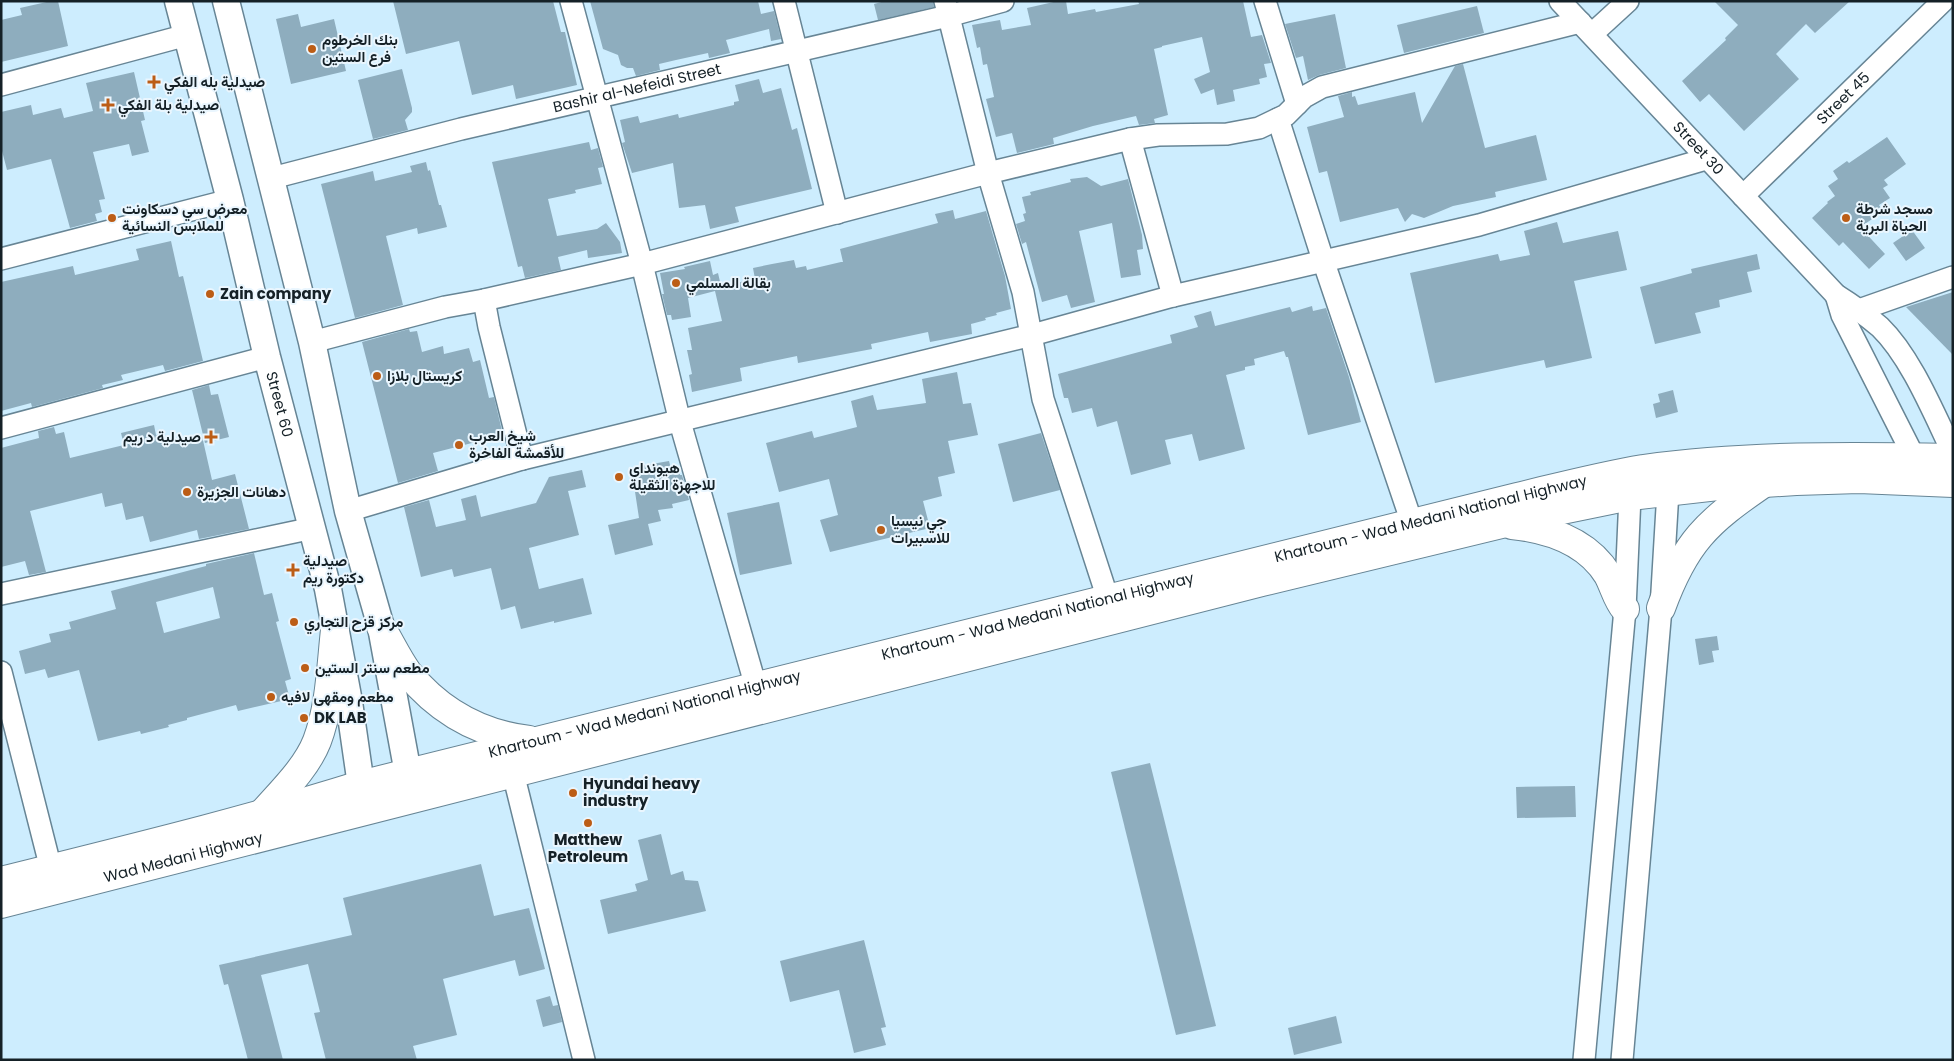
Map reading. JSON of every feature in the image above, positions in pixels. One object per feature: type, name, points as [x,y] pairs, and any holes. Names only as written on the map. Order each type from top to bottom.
[{"type":"highway","name":"Khartoum - Wad Medani National Highway","points":[[362,798],[410,786],[537,741],[1567,485],[1643,470],[1718,461],[1776,458],[1953,458]]},
{"type":"highway","name":"Khartoum - Wad Medani National Highway","points":[[410,786],[513,773],[1262,582],[1498,524],[1630,496],[1764,483],[1859,479],[1953,483]]},
{"type":"highway","points":[[1662,608],[1677,570],[1699,534],[1728,508],[1764,483]]},
{"type":"highway","points":[[1498,524],[1544,530],[1564,537],[1582,548],[1607,574],[1625,609]]},
{"type":"highway","points":[[381,627],[407,672],[440,704],[462,720],[490,732],[508,738],[537,741]]},
{"type":"highway","points":[[264,825],[317,742],[324,710],[335,630]]},
{"type":"highway","name":"Wad Medani Highway","points":[[1,904],[264,825],[362,798]]},
{"type":"highway","name":"Wad Medani Highway","points":[[1,881],[133,849],[264,825]]},
{"type":"main road","name":"Street 60","points":[[178,1],[230,200],[266,357],[328,589],[349,702],[362,798]]},
{"type":"main road","points":[[226,1],[312,342],[348,511],[358,539],[381,627],[410,786]]},
{"type":"main road","points":[[315,538],[358,539]]},
{"type":"main road","points":[[328,589],[368,578]]},
{"type":"street","points":[[571,1],[642,264],[680,422],[756,687]]},
{"type":"street","points":[[784,1],[798,50],[837,213]]},
{"type":"street","name":"Bashir al-Nefeidi Street","points":[[272,178],[461,130],[798,50],[946,9],[1003,1]]},
{"type":"street","points":[[1265,1],[1297,104]]},
{"type":"street","name":"Street 30","points":[[1560,1],[1836,296],[1859,310],[1880,328],[1899,351],[1919,384],[1953,453]]},
{"type":"street","points":[[312,342],[445,307],[642,264],[988,173],[1130,139],[1158,135],[1227,134],[1259,128],[1286,115],[1312,91],[1322,87],[1586,28],[1628,1]]},
{"type":"street","name":"Street 45","points":[[1743,196],[1943,1]]},
{"type":"street","points":[[946,9],[988,173],[1023,292],[1043,399],[1108,599]]},
{"type":"street","points":[[1,85],[187,36]]},
{"type":"street","points":[[1278,119],[1412,523]]},
{"type":"street","points":[[1130,139],[1173,296]]},
{"type":"street","points":[[348,511],[522,459],[1032,336],[1173,296],[1324,260],[1426,239],[1706,158]]},
{"type":"street","points":[[1,259],[230,200]]},
{"type":"street","points":[[1859,310],[1953,277]]},
{"type":"street","name":"Street 30","points":[[1836,296],[1842,315],[1914,457]]},
{"type":"street","points":[[484,300],[488,327],[522,459]]},
{"type":"street","points":[[1,428],[266,357]]},
{"type":"street","points":[[1622,1060],[1662,608],[1668,491]]},
{"type":"street","points":[[1584,1060],[1625,609],[1630,496]]},
{"type":"street","points":[[1,594],[315,538]]},
{"type":"street","points":[[1,672],[51,869]]},
{"type":"street","points":[[513,773],[584,1060]]},
{"type":"building","points":[[58,1],[68,46],[1,62],[1,20],[22,15],[20,8]]},
{"type":"building","points":[[393,1],[553,1],[561,32],[565,32],[577,85],[516,99],[513,85],[472,95],[459,41],[406,54]]},
{"type":"building","points":[[590,1],[758,1],[761,14],[774,11],[781,39],[771,41],[769,29],[726,40],[730,53],[709,58],[708,53],[659,64],[660,70],[636,76],[633,68],[621,65],[618,55],[603,49]]},
{"type":"building","points":[[885,1],[933,1],[934,7],[878,20],[874,4]]},
{"type":"building","points":[[1066,1],[1068,14],[1095,9],[1096,12],[1139,4],[1138,1],[1243,1],[1251,37],[1262,35],[1271,63],[1264,64],[1267,77],[1259,79],[1260,84],[1233,90],[1235,101],[1217,105],[1214,89],[1201,94],[1194,79],[1210,72],[1202,37],[1162,46],[1154,49],[1168,115],[1154,119],[1155,123],[1139,125],[1136,116],[1093,126],[1053,138],[1054,144],[1017,153],[1012,133],[996,137],[986,99],[994,97],[987,64],[983,65],[980,47],[977,48],[972,25],[1000,20],[1002,30],[1031,25],[1027,8]]},
{"type":"building","points":[[1714,1],[1850,1],[1815,33],[1806,24],[1776,54],[1799,79],[1744,131],[1709,94],[1700,102],[1682,81],[1726,40],[1725,38],[1738,25]]},
{"type":"building","points":[[1477,6],[1484,33],[1404,53],[1397,25]]},
{"type":"building","name":"بنك الخرطوم فرع الستين","points":[[298,14],[301,27],[334,19],[346,71],[291,84],[276,19]]},
{"type":"building","points":[[1335,14],[1346,68],[1308,80],[1303,56],[1296,58],[1285,24]]},
{"type":"building","points":[[1463,64],[1485,148],[1536,135],[1547,180],[1495,192],[1496,197],[1453,206],[1424,218],[1412,214],[1405,222],[1398,208],[1340,222],[1327,171],[1319,173],[1307,127],[1344,117],[1338,96],[1352,92],[1352,97],[1355,96],[1358,105],[1415,92],[1422,123],[1455,66]]},
{"type":"building","points":[[402,69],[412,108],[412,112],[405,120],[408,130],[373,139],[358,80]]},
{"type":"building","points":[[134,72],[145,120],[141,121],[149,152],[132,156],[129,144],[93,152],[105,199],[99,200],[102,212],[95,214],[97,221],[70,228],[51,159],[7,170],[1,147],[1,112],[31,105],[33,115],[61,108],[64,118],[93,111],[86,83]]},
{"type":"building","points":[[759,79],[763,93],[781,88],[792,130],[797,128],[812,189],[735,207],[739,222],[710,229],[705,205],[679,208],[673,163],[632,173],[622,143],[625,142],[620,120],[638,116],[640,123],[678,114],[679,118],[734,105],[734,102],[739,101],[735,85]]},
{"type":"building","points":[[1887,137],[1906,164],[1884,180],[1888,185],[1883,188],[1890,198],[1879,205],[1883,212],[1860,227],[1885,254],[1869,269],[1843,242],[1839,246],[1812,218],[1835,196],[1828,186],[1838,179],[1833,171],[1847,161],[1849,163]]},
{"type":"building","points":[[589,142],[591,150],[598,148],[603,167],[598,168],[602,184],[575,190],[576,193],[548,199],[557,236],[597,229],[606,223],[620,242],[622,253],[588,258],[587,250],[558,257],[561,270],[525,278],[522,266],[518,267],[492,162]]},
{"type":"building","points":[[426,162],[447,227],[418,234],[417,228],[386,236],[403,305],[355,318],[321,184],[373,171],[375,181],[412,172],[410,166]]},
{"type":"building","points":[[1087,177],[1101,186],[1128,179],[1142,235],[1143,249],[1137,250],[1141,275],[1121,278],[1112,223],[1079,231],[1095,302],[1071,308],[1067,295],[1042,302],[1026,242],[1022,244],[1016,224],[1025,221],[1023,214],[1026,213],[1022,197],[1031,195],[1030,192],[1071,182],[1070,179]]},
{"type":"building","points":[[953,210],[955,219],[986,211],[1005,276],[1011,309],[996,313],[997,315],[985,318],[986,320],[971,324],[972,334],[930,342],[928,332],[871,344],[872,349],[798,363],[797,356],[740,368],[742,381],[692,392],[689,375],[692,374],[687,350],[692,350],[688,328],[722,321],[715,291],[688,298],[691,317],[672,320],[671,315],[667,315],[660,273],[685,269],[684,267],[710,261],[713,275],[718,273],[721,286],[755,279],[753,268],[772,264],[794,260],[796,268],[806,266],[807,270],[843,262],[840,249],[938,223],[935,214]]},
{"type":"building","points":[[1557,222],[1563,243],[1618,231],[1627,270],[1574,281],[1592,358],[1546,368],[1544,360],[1435,383],[1410,273],[1498,254],[1500,261],[1530,255],[1524,231]]},
{"type":"building","points":[[1912,230],[1925,248],[1906,261],[1893,243]]},
{"type":"building","points":[[171,241],[179,277],[183,276],[203,361],[165,371],[163,365],[121,375],[123,380],[102,385],[103,388],[32,407],[31,403],[1,411],[1,282],[73,266],[75,275],[139,260],[136,249]]},
{"type":"building","points":[[1757,254],[1760,269],[1747,272],[1752,292],[1719,300],[1720,307],[1695,313],[1701,333],[1655,344],[1640,287],[1692,273],[1691,269]]},
{"type":"building","points":[[1953,292],[1953,355],[1906,307]]},
{"type":"building","points":[[1312,306],[1313,311],[1326,308],[1349,377],[1361,422],[1308,435],[1288,357],[1286,357],[1284,351],[1254,359],[1255,365],[1226,375],[1245,449],[1199,461],[1192,434],[1165,440],[1171,464],[1131,475],[1117,421],[1097,427],[1092,408],[1072,413],[1068,398],[1064,398],[1058,374],[1172,343],[1170,335],[1198,327],[1194,316],[1211,311],[1215,326],[1290,307],[1292,312]]},
{"type":"building","points":[[409,329],[410,332],[417,331],[422,352],[443,346],[444,354],[469,348],[473,362],[480,360],[489,398],[494,397],[503,435],[433,453],[438,471],[398,483],[362,342]]},
{"type":"building","points":[[957,372],[963,404],[971,403],[978,435],[948,441],[955,473],[938,477],[942,496],[923,501],[930,528],[830,552],[820,520],[838,515],[829,479],[779,492],[766,443],[812,431],[814,438],[857,427],[851,401],[873,395],[877,410],[926,403],[922,379]]},
{"type":"building","points":[[209,385],[211,395],[218,394],[229,437],[205,443],[192,390]]},
{"type":"building","points":[[1673,390],[1678,412],[1656,418],[1653,404],[1660,402],[1658,394]]},
{"type":"building","points":[[154,425],[156,435],[163,434],[164,441],[170,439],[171,444],[202,436],[212,480],[235,474],[249,529],[199,539],[197,530],[150,542],[143,516],[126,520],[122,503],[105,507],[102,493],[30,511],[46,572],[29,575],[25,561],[1,567],[1,448],[39,438],[38,431],[54,427],[56,434],[64,432],[70,458],[124,445],[121,433]]},
{"type":"building","points":[[1041,433],[1060,490],[1013,502],[998,444]]},
{"type":"building","points":[[669,461],[671,469],[678,468],[680,475],[682,475],[689,500],[672,504],[673,508],[658,510],[661,521],[648,524],[653,545],[615,555],[608,525],[639,518],[632,472],[636,471],[635,467]]},
{"type":"building","points":[[582,470],[586,487],[568,491],[579,535],[529,548],[539,589],[583,578],[592,614],[521,629],[515,606],[501,610],[491,568],[454,577],[452,569],[421,577],[404,507],[429,500],[436,527],[466,520],[461,499],[476,495],[481,517],[536,503],[549,477]]},
{"type":"building","points":[[779,502],[792,564],[740,575],[727,513]]},
{"type":"building","points":[[254,553],[264,595],[272,593],[279,621],[276,622],[291,679],[285,681],[290,699],[238,711],[236,705],[187,718],[187,720],[168,725],[169,727],[141,734],[140,731],[98,741],[79,670],[48,678],[45,669],[25,674],[19,651],[51,642],[49,634],[71,629],[69,622],[116,609],[111,591],[206,566],[206,564]],"holes":[[[213,587],[220,618],[164,633],[156,602]]]},
{"type":"building","points":[[1717,636],[1719,650],[1712,651],[1714,662],[1699,665],[1695,639]]},
{"type":"building","points":[[1150,763],[1216,1026],[1176,1035],[1111,772]]},
{"type":"building","points":[[1575,786],[1576,817],[1517,818],[1516,787]]},
{"type":"building","points":[[661,834],[671,875],[683,871],[685,880],[698,881],[706,911],[608,934],[600,900],[637,891],[635,884],[648,880],[638,840]]},
{"type":"building","points":[[481,864],[494,916],[529,908],[545,969],[519,976],[515,960],[443,979],[457,1035],[413,1046],[417,1060],[326,1060],[314,1013],[320,1012],[308,964],[261,975],[283,1060],[248,1060],[228,984],[224,985],[219,965],[352,935],[343,898]]},
{"type":"building","points":[[864,940],[886,1027],[881,1028],[886,1045],[854,1053],[839,990],[790,1002],[780,961]]},
{"type":"building","points":[[550,996],[553,1006],[558,1005],[562,1022],[543,1027],[536,1000]]},
{"type":"building","points":[[1336,1016],[1342,1043],[1294,1055],[1288,1028]]},
{"type":"place","name":"بنك الخرطوم فرع الستين","points":[[312,49]]},
{"type":"place","name":"صيدلية بله الفكي","points":[[154,82]]},
{"type":"place","name":"صيدلية بلة الفكي","points":[[108,105]]},
{"type":"place","name":"معرض سي دسكاونت للملابس النسائية","points":[[112,218]]},
{"type":"place","name":"مسجد شرطة الحياة البرية","points":[[1846,218]]},
{"type":"place","name":"بقالة المسلمي","points":[[676,283]]},
{"type":"place","name":"Zain company","points":[[210,294]]},
{"type":"place","name":"كريستال بلازا","points":[[377,376]]},
{"type":"place","name":"صيدلية د ريم","points":[[211,437]]},
{"type":"place","name":"شيخ العرب للأقمشة الفاخرة","points":[[459,445]]},
{"type":"place","name":"هيونداي للاجهزة الثقيلة","points":[[619,477]]},
{"type":"place","name":"دهانات الجزيرة","points":[[187,492]]},
{"type":"place","name":"جي نيسيا للاسبيرات","points":[[881,530]]},
{"type":"place","name":"صيدلية دكتورة ريم","points":[[293,570]]},
{"type":"place","name":"مركز قزح التجاري","points":[[294,622]]},
{"type":"place","name":"مطعم سنتر الستين","points":[[305,668]]},
{"type":"place","name":"مطعم ومقهى لافيه","points":[[271,697]]},
{"type":"place","name":"DK LAB","points":[[304,718]]},
{"type":"place","name":"Hyundai heavy industry","points":[[573,793]]},
{"type":"place","name":"Matthew Petroleum","points":[[588,823]]}]
